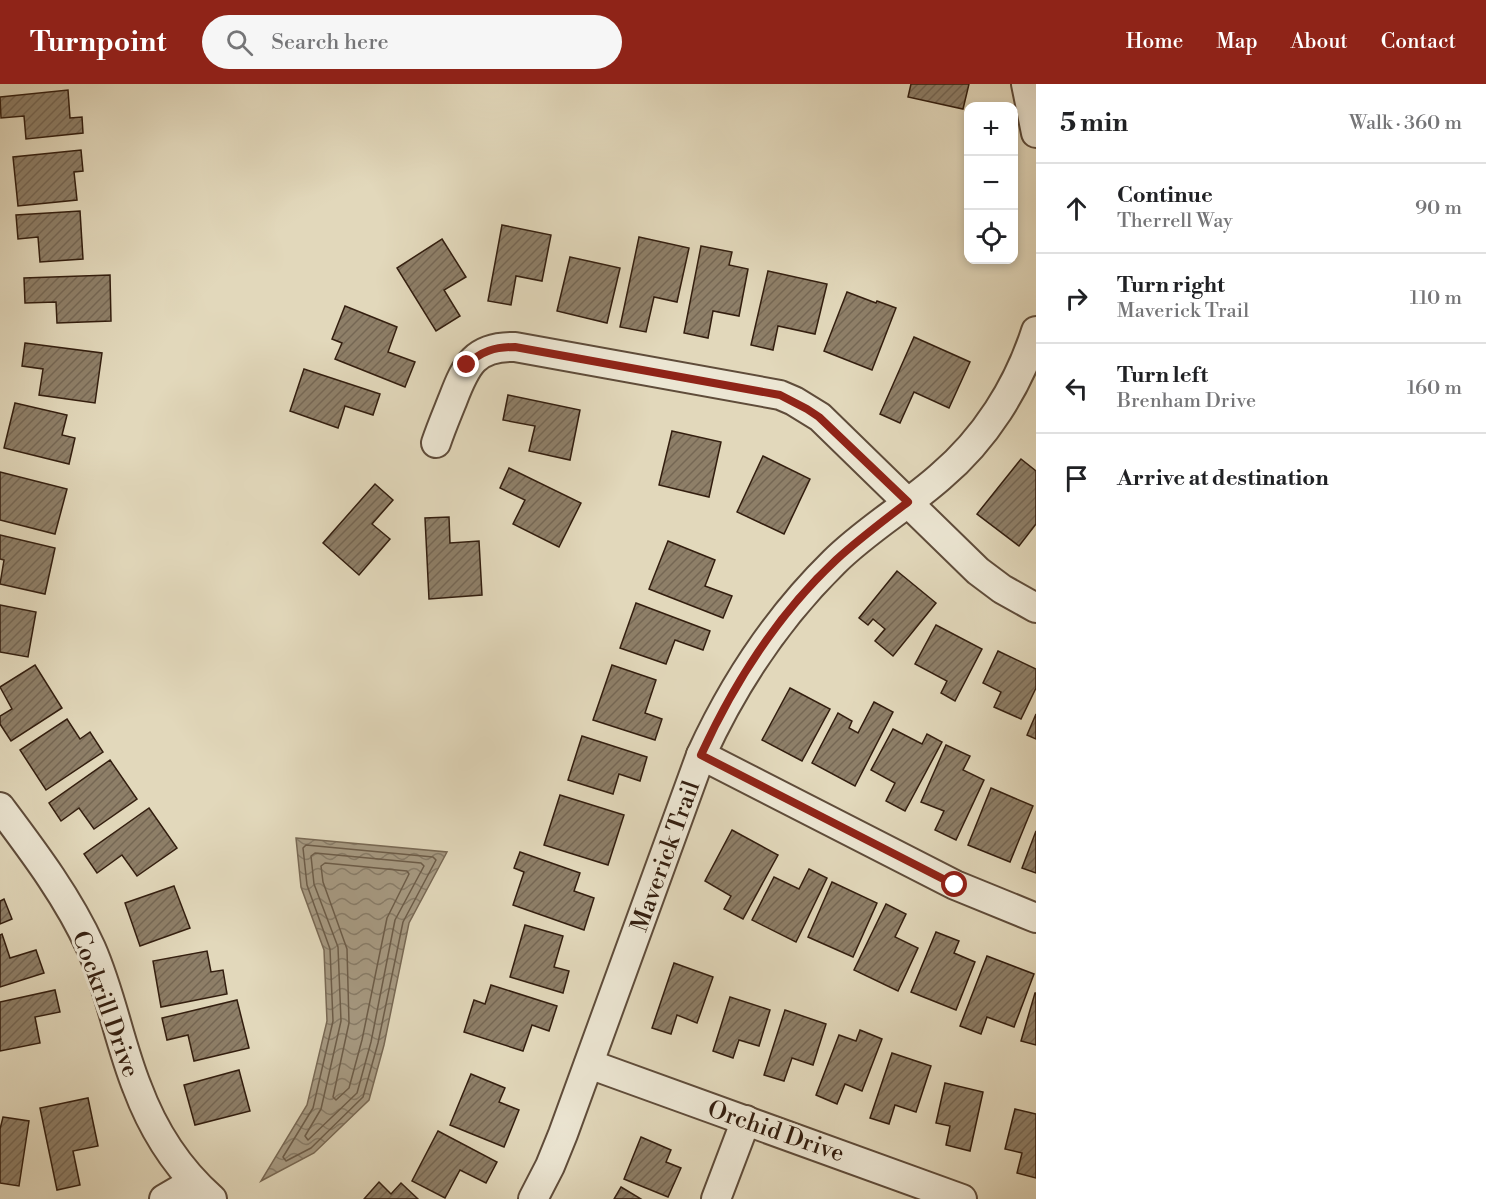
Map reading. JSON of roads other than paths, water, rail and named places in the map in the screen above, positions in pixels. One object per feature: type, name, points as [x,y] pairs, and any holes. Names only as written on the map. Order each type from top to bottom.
[{"type":"street","points":[[1026,84],[1036,133]]},
{"type":"street","name":"Maverick Trail","points":[[533,1199],[550,1166],[589,1064],[701,755],[743,674],[793,606],[840,556],[954,465],[982,435],[1008,396],[1036,331]]},
{"type":"street","points":[[436,443],[467,365],[483,352],[504,347],[515,347],[780,395],[819,417],[978,571],[1002,589],[1036,608]]},
{"type":"street","points":[[701,755],[955,885],[1036,918]]},
{"type":"street","name":"Cockrill Drive","points":[[0,807],[65,901],[91,948],[136,1086],[158,1134],[202,1190]]},
{"type":"street","name":"Orchid Drive","points":[[589,1064],[962,1199]]},
{"type":"street","points":[[716,1199],[746,1120]]},
{"type":"street","points":[[164,1199],[202,1190]]},
{"type":"water","points":[[296,838],[447,852],[409,923],[384,1045],[369,1100],[314,1153],[261,1181],[307,1105],[327,1021],[324,950],[301,887]]}]
